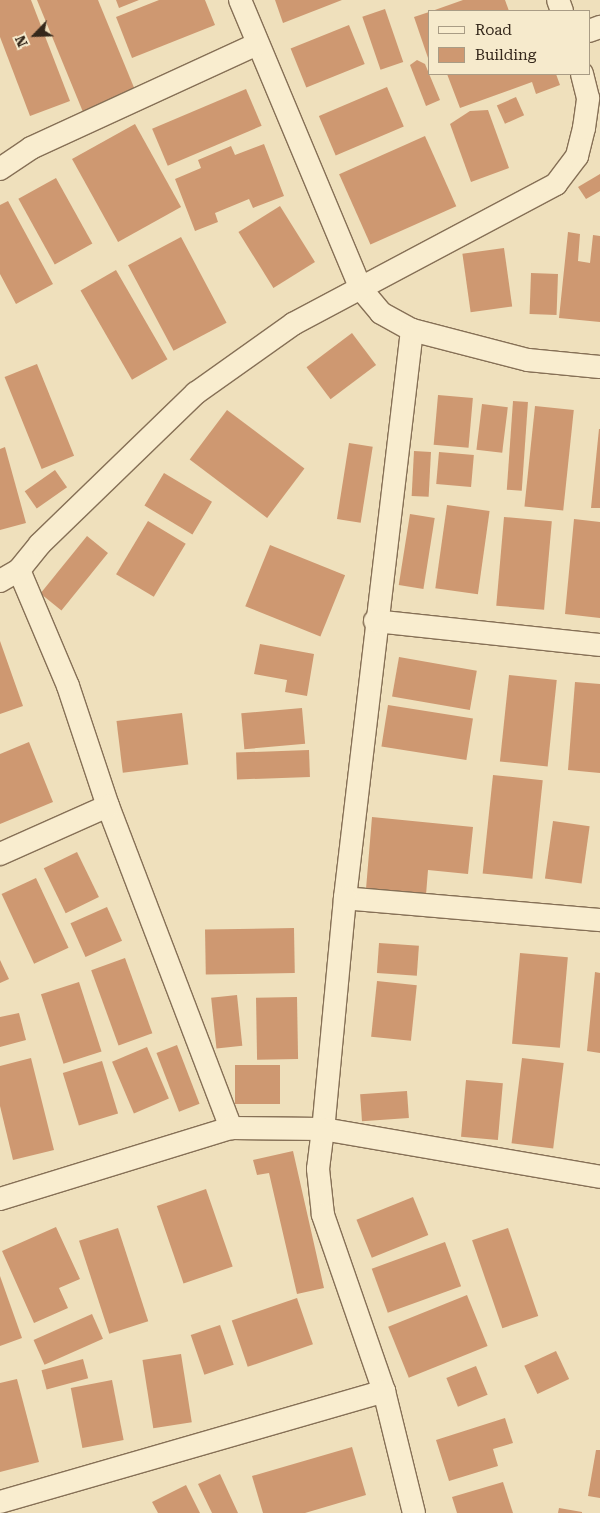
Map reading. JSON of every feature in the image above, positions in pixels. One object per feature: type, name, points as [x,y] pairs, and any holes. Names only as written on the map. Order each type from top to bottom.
[{"type":"street","points":[[240,0],[361,289],[381,313],[412,330],[528,360],[600,368]]},
{"type":"street","points":[[0,169],[40,144],[257,44]]},
{"type":"street","points":[[231,1128],[108,806],[68,686],[10,575],[196,393],[293,324],[556,184],[577,156],[584,128],[588,98],[582,75]]},
{"type":"street","points":[[584,128],[600,144]]},
{"type":"street","points":[[412,330],[375,621],[318,1169],[322,1215],[384,1391],[414,1513]]},
{"type":"street","points":[[375,621],[600,645]]},
{"type":"street","points":[[0,854],[108,806]]},
{"type":"street","points":[[345,898],[600,920]]},
{"type":"street","points":[[0,1199],[231,1128],[323,1129],[600,1177]]},
{"type":"street","points":[[0,1502],[384,1391]]},
{"type":"building","points":[[0,0],[31,0],[70,101],[30,116],[0,37]]},
{"type":"building","points":[[37,0],[98,0],[135,90],[83,112]]},
{"type":"building","points":[[116,0],[139,0],[119,8]]},
{"type":"building","points":[[159,0],[205,0],[215,25],[132,58],[116,17]]},
{"type":"building","points":[[275,0],[342,0],[283,23]]},
{"type":"building","points":[[463,0],[505,0],[509,10],[435,10]]},
{"type":"building","points":[[385,9],[403,62],[381,70],[362,17]]},
{"type":"building","points":[[428,12],[428,58],[414,17]]},
{"type":"building","points":[[349,25],[365,64],[306,88],[291,49]]},
{"type":"building","points":[[417,60],[425,64],[440,100],[426,106],[410,65]]},
{"type":"building","points":[[447,75],[556,75],[560,85],[536,94],[532,82],[460,108]]},
{"type":"building","points":[[387,87],[404,127],[336,155],[319,116]]},
{"type":"building","points":[[246,89],[262,126],[168,166],[152,129]]},
{"type":"building","points":[[516,97],[524,115],[505,124],[497,106]]},
{"type":"building","points":[[488,110],[509,168],[471,182],[450,124],[470,111]]},
{"type":"building","points":[[135,124],[181,207],[118,242],[72,159]]},
{"type":"building","points":[[425,136],[456,206],[370,245],[339,174]]},
{"type":"building","points":[[264,144],[284,196],[253,208],[249,199],[215,213],[218,222],[195,231],[175,179],[201,168],[198,160],[231,146],[235,155]]},
{"type":"building","points":[[600,174],[600,191],[586,199],[578,187]]},
{"type":"building","points":[[56,178],[92,244],[55,264],[18,199]]},
{"type":"building","points":[[8,201],[53,284],[16,304],[0,274],[0,205]]},
{"type":"building","points":[[280,206],[315,262],[273,288],[238,232]]},
{"type":"building","points":[[568,232],[580,234],[578,261],[590,263],[593,235],[600,236],[600,322],[559,318]]},
{"type":"building","points":[[181,237],[227,323],[174,351],[128,265]]},
{"type":"building","points":[[504,248],[512,306],[471,312],[462,254]]},
{"type":"building","points":[[116,270],[168,359],[132,380],[80,290]]},
{"type":"building","points":[[531,273],[558,274],[557,315],[530,314]]},
{"type":"building","points":[[352,333],[376,365],[331,399],[306,367]]},
{"type":"building","points":[[37,364],[74,456],[42,469],[5,377]]},
{"type":"building","points":[[438,395],[473,398],[469,448],[434,445]]},
{"type":"building","points":[[513,401],[528,402],[522,491],[507,490]]},
{"type":"building","points":[[482,404],[508,407],[502,453],[476,450]]},
{"type":"building","points":[[535,406],[574,410],[563,511],[524,506]]},
{"type":"building","points":[[227,410],[304,468],[267,518],[190,460]]},
{"type":"building","points":[[599,429],[600,508],[591,508]]},
{"type":"building","points":[[349,443],[373,447],[361,523],[337,519]]},
{"type":"building","points":[[5,447],[26,523],[0,530],[0,449]]},
{"type":"building","points":[[414,451],[431,452],[429,497],[412,496]]},
{"type":"building","points":[[439,452],[474,455],[471,487],[436,484]]},
{"type":"building","points":[[55,470],[67,487],[37,508],[25,491]]},
{"type":"building","points":[[164,473],[212,502],[192,534],[144,506]]},
{"type":"building","points":[[447,505],[490,511],[478,594],[435,588]]},
{"type":"building","points":[[410,514],[435,518],[423,589],[399,585]]},
{"type":"building","points":[[504,517],[552,521],[544,610],[496,606]]},
{"type":"building","points":[[574,519],[600,522],[600,618],[565,614]]},
{"type":"building","points":[[148,521],[186,544],[154,597],[116,574]]},
{"type":"building","points":[[87,536],[108,553],[61,611],[40,594]]},
{"type":"building","points":[[270,545],[345,575],[320,637],[245,606]]},
{"type":"building","points":[[0,641],[23,706],[0,714]]},
{"type":"building","points":[[260,644],[314,654],[307,696],[285,692],[287,680],[254,674]]},
{"type":"building","points":[[399,657],[477,671],[470,710],[392,696]]},
{"type":"building","points":[[509,675],[557,680],[548,767],[500,762]]},
{"type":"building","points":[[575,682],[600,684],[600,773],[568,770]]},
{"type":"building","points":[[388,705],[473,718],[466,760],[381,746]]},
{"type":"building","points":[[302,708],[305,744],[244,749],[241,713]]},
{"type":"building","points":[[182,713],[188,765],[123,773],[116,721]]},
{"type":"building","points":[[29,742],[53,802],[0,824],[0,754]]},
{"type":"building","points":[[309,750],[310,777],[237,780],[236,753]]},
{"type":"building","points":[[493,775],[543,780],[532,879],[483,873]]},
{"type":"building","points":[[372,817],[473,827],[468,874],[428,870],[426,895],[366,889]]},
{"type":"building","points":[[553,821],[590,826],[582,884],[545,878]]},
{"type":"building","points":[[77,852],[99,897],[66,913],[44,868]]},
{"type":"building","points":[[36,878],[69,948],[34,964],[2,894]]},
{"type":"building","points":[[107,907],[122,941],[86,957],[70,923]]},
{"type":"building","points":[[294,928],[295,973],[206,975],[205,930]]},
{"type":"building","points":[[379,943],[419,946],[417,976],[377,973]]},
{"type":"building","points":[[520,953],[568,957],[560,1048],[512,1044]]},
{"type":"building","points":[[125,958],[152,1033],[119,1045],[91,970]]},
{"type":"building","points":[[0,960],[9,979],[0,983]]},
{"type":"building","points":[[595,972],[600,973],[600,1053],[587,1051]]},
{"type":"building","points":[[377,981],[417,985],[411,1041],[371,1037]]},
{"type":"building","points":[[79,982],[102,1051],[64,1064],[41,994]]},
{"type":"building","points":[[237,995],[242,1046],[216,1048],[211,998]]},
{"type":"building","points":[[297,997],[298,1059],[257,1060],[256,998]]},
{"type":"building","points":[[19,1013],[26,1040],[0,1047],[0,1017]]},
{"type":"building","points":[[177,1045],[200,1104],[179,1112],[156,1053]]},
{"type":"building","points":[[147,1047],[169,1099],[134,1113],[112,1062]]},
{"type":"building","points":[[31,1058],[54,1150],[13,1160],[0,1106],[0,1066]]},
{"type":"building","points":[[522,1058],[564,1063],[553,1148],[512,1143]]},
{"type":"building","points":[[102,1061],[118,1114],[79,1126],[63,1073]]},
{"type":"building","points":[[235,1065],[280,1065],[280,1104],[235,1104]]},
{"type":"building","points":[[466,1080],[503,1083],[498,1140],[461,1137]]},
{"type":"building","points":[[407,1091],[409,1118],[362,1121],[360,1094]]},
{"type":"building","points":[[293,1151],[324,1288],[297,1294],[269,1173],[257,1175],[253,1160]]},
{"type":"building","points":[[206,1189],[233,1267],[184,1283],[157,1206]]},
{"type":"building","points":[[413,1197],[428,1235],[372,1258],[356,1220]]},
{"type":"building","points":[[56,1227],[80,1279],[59,1288],[68,1308],[34,1323],[2,1251]]},
{"type":"building","points":[[118,1228],[148,1321],[109,1334],[79,1241]]},
{"type":"building","points":[[508,1228],[538,1316],[502,1328],[472,1240]]},
{"type":"building","points":[[445,1242],[461,1286],[388,1313],[372,1269]]},
{"type":"building","points":[[0,1276],[22,1338],[0,1346]]},
{"type":"building","points":[[467,1295],[488,1346],[409,1378],[388,1327]]},
{"type":"building","points":[[297,1298],[313,1344],[248,1367],[232,1320]]},
{"type":"building","points":[[92,1314],[103,1339],[45,1365],[34,1340]]},
{"type":"building","points":[[220,1325],[234,1365],[204,1375],[191,1335]]},
{"type":"building","points":[[556,1351],[569,1379],[537,1394],[524,1366]]},
{"type":"building","points":[[181,1354],[192,1422],[153,1428],[142,1360]]},
{"type":"building","points":[[83,1359],[88,1378],[47,1389],[41,1370]]},
{"type":"building","points":[[476,1366],[488,1395],[458,1407],[446,1378]]},
{"type":"building","points":[[17,1379],[39,1462],[0,1472],[0,1383]]},
{"type":"building","points":[[112,1380],[124,1440],[82,1448],[71,1388]]},
{"type":"building","points":[[505,1418],[513,1443],[493,1449],[498,1466],[449,1481],[436,1440]]},
{"type":"building","points":[[352,1447],[366,1495],[305,1513],[263,1513],[252,1476]]},
{"type":"building","points":[[596,1450],[600,1450],[600,1498],[588,1496]]},
{"type":"building","points":[[220,1474],[238,1513],[212,1513],[198,1484]]},
{"type":"building","points":[[503,1482],[513,1513],[457,1513],[452,1497]]},
{"type":"building","points":[[186,1485],[200,1513],[158,1513],[152,1502]]},
{"type":"building","points":[[559,1508],[582,1512],[582,1513],[558,1513]]}]
